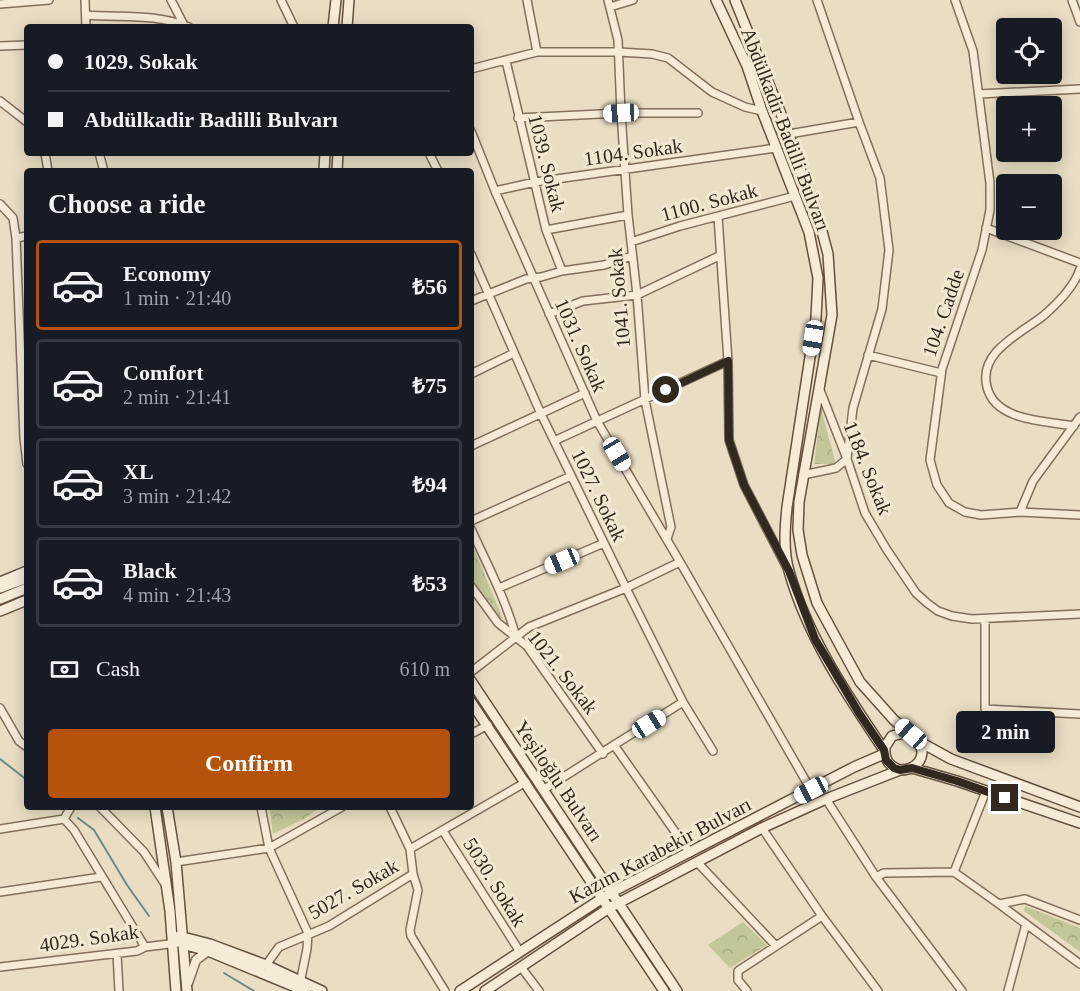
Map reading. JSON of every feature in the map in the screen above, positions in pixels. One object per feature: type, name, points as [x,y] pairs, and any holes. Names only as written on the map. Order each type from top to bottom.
[{"type":"main road","points":[[333,24],[336,0]]},
{"type":"main road","points":[[347,24],[349,0]]},
{"type":"main road","name":"Abdülkadir Badilli Bulvarı","points":[[716,0],[747,66],[809,232],[818,278],[816,318],[787,507],[785,533],[789,571],[815,639],[884,752]]},
{"type":"main road","name":"Abdülkadir Badilli Bulvarı","points":[[735,0],[789,135],[816,209],[828,254],[832,315],[799,502],[798,530],[802,555],[817,603],[860,682],[894,720],[911,734]]},
{"type":"main road","points":[[0,582],[24,571]]},
{"type":"main road","points":[[0,588],[24,579]]},
{"type":"main road","points":[[0,599],[24,589]]},
{"type":"main road","points":[[0,611],[24,601]]},
{"type":"main road","name":"Yeşiloğlu Bulvarı","points":[[474,686],[677,991]]},
{"type":"main road","name":"Yeşiloğlu Bulvarı","points":[[474,706],[664,991]]},
{"type":"main road","points":[[920,742],[922,754],[917,765],[900,770],[889,765],[884,752],[887,741],[898,733],[911,734],[920,742],[951,759],[1080,807]]},
{"type":"main road","name":"Kazım Karabekir Bulvarı","points":[[460,991],[612,892],[884,752]]},
{"type":"main road","points":[[912,768],[1080,824]]},
{"type":"main road","name":"Kazım Karabekir Bulvarı","points":[[484,991],[619,902],[762,828],[826,798],[900,770]]},
{"type":"main road","points":[[155,810],[166,887],[187,988]]},
{"type":"main road","points":[[167,810],[176,862],[176,991]]},
{"type":"main road","points":[[177,940],[302,987],[322,991]]},
{"type":"main road","points":[[177,940],[210,944],[266,965],[302,987]]},
{"type":"street","points":[[0,14],[1,3],[49,0]]},
{"type":"street","points":[[86,24],[84,0],[91,0]]},
{"type":"street","points":[[171,0],[185,24]]},
{"type":"street","points":[[281,0],[293,24]]},
{"type":"street","points":[[527,0],[537,52]]},
{"type":"street","points":[[609,4],[633,0]]},
{"type":"street","points":[[803,475],[836,468],[847,459],[853,408],[882,309],[889,250],[880,178],[817,0]]},
{"type":"street","name":"104. Cadde","points":[[956,0],[973,51],[990,183],[990,210],[982,250],[941,373],[930,459],[937,485],[949,503],[965,512],[981,515],[1020,512],[1080,515]]},
{"type":"street","points":[[1072,0],[1080,22]]},
{"type":"street","name":"1041. Sokak","points":[[609,4],[618,40],[628,214],[645,400],[671,528],[667,539]]},
{"type":"street","points":[[86,15],[134,16],[156,23]]},
{"type":"street","points":[[0,46],[24,45]]},
{"type":"street","points":[[474,68],[537,52],[652,54],[668,58],[712,92],[745,107],[762,111]]},
{"type":"street","name":"1039. Sokak","points":[[506,61],[546,230],[562,271]]},
{"type":"street","points":[[979,94],[1080,89]]},
{"type":"street","points":[[0,101],[24,120]]},
{"type":"street","points":[[518,118],[698,112]]},
{"type":"street","points":[[789,135],[859,122]]},
{"type":"street","name":"1031. Sokak","points":[[474,138],[597,421],[681,562],[811,790]]},
{"type":"street","name":"1104. Sokak","points":[[495,191],[535,182],[776,148]]},
{"type":"street","name":"1100. Sokak","points":[[631,242],[681,226],[795,196]]},
{"type":"street","points":[[0,204],[13,218],[16,238],[24,416]]},
{"type":"street","points":[[546,230],[628,214]]},
{"type":"street","points":[[718,218],[728,361],[729,440],[744,485],[789,571]]},
{"type":"street","points":[[986,228],[1080,263]]},
{"type":"street","points":[[16,238],[24,237]]},
{"type":"street","points":[[474,300],[534,278],[604,265],[632,256]]},
{"type":"street","points":[[549,314],[583,302],[637,295],[719,256]]},
{"type":"street","name":"1027. Sokak","points":[[474,261],[541,414],[571,476],[683,702],[713,751]]},
{"type":"street","points":[[1074,426],[1025,418],[1003,410],[989,397],[984,378],[990,360],[1004,344],[1057,304],[1080,269]]},
{"type":"street","points":[[474,373],[514,353]]},
{"type":"street","points":[[868,355],[941,373]]},
{"type":"street","points":[[554,441],[728,361]]},
{"type":"street","name":"1184. Sokak","points":[[820,390],[865,513],[916,593],[932,607],[952,616],[985,619],[1080,615]]},
{"type":"street","points":[[474,445],[585,393]]},
{"type":"street","points":[[1020,512],[1033,481],[1080,418]]},
{"type":"street","points":[[474,521],[571,476]]},
{"type":"street","points":[[474,535],[499,588],[516,637]]},
{"type":"street","points":[[499,588],[604,543]]},
{"type":"street","points":[[474,670],[529,627],[626,588],[681,562]]},
{"type":"street","name":"1021. Sokak","points":[[474,590],[498,623],[526,646],[603,754]]},
{"type":"street","points":[[985,619],[985,709],[1080,714]]},
{"type":"street","points":[[543,790],[683,702]]},
{"type":"street","points":[[0,708],[19,741],[24,745]]},
{"type":"street","points":[[474,732],[488,725]]},
{"type":"street","points":[[615,745],[690,853]]},
{"type":"street","points":[[410,849],[526,782]]},
{"type":"street","points":[[954,872],[986,792]]},
{"type":"street","points":[[826,798],[876,877],[962,991]]},
{"type":"street","points":[[64,819],[69,810]]},
{"type":"street","points":[[103,810],[144,852],[166,887]]},
{"type":"street","points":[[262,810],[269,848],[308,933],[302,987]]},
{"type":"street","points":[[176,862],[269,848],[337,810]]},
{"type":"street","points":[[391,810],[410,849],[418,891],[410,930],[411,936],[445,991]]},
{"type":"street","points":[[0,829],[64,819]]},
{"type":"street","points":[[64,819],[74,831],[145,947]]},
{"type":"street","points":[[762,828],[822,916],[878,991]]},
{"type":"street","name":"5030. Sokak","points":[[443,831],[520,952]]},
{"type":"street","points":[[696,862],[776,946]]},
{"type":"street","points":[[876,877],[884,873],[954,872],[1080,964]]},
{"type":"street","name":"5027. Sokak","points":[[266,965],[279,946],[329,926],[413,873]]},
{"type":"street","points":[[0,892],[101,877]]},
{"type":"street","points":[[999,904],[1025,899],[1080,920]]},
{"type":"street","points":[[747,991],[738,980],[738,971],[822,916]]},
{"type":"street","points":[[1008,991],[1026,924]]},
{"type":"street","name":"4029. Sokak","points":[[0,967],[138,951],[145,947],[177,940]]},
{"type":"street","points":[[187,988],[196,960],[208,951]]},
{"type":"street","points":[[117,954],[119,991]]},
{"type":"street","points":[[521,967],[539,991]]},
{"type":"green space","points":[[821,409],[836,464],[814,464]]},
{"type":"green space","points":[[474,549],[503,619],[474,581]]},
{"type":"green space","points":[[269,810],[316,810],[304,819],[273,834]]},
{"type":"green space","points":[[1025,906],[1080,928],[1080,952],[1024,911]]},
{"type":"green space","points":[[743,922],[767,945],[730,968],[708,945]]},
{"type":"waterway","points":[[0,759],[24,778]]},
{"type":"waterway","points":[[78,818],[94,830],[127,885],[149,916]]},
{"type":"waterway","points":[[224,973],[254,991]]},
{"type":"route","points":[[666,390],[728,361],[729,440],[744,485],[789,571],[815,639],[884,750],[889,765],[900,770],[912,768],[1005,798]]}]
